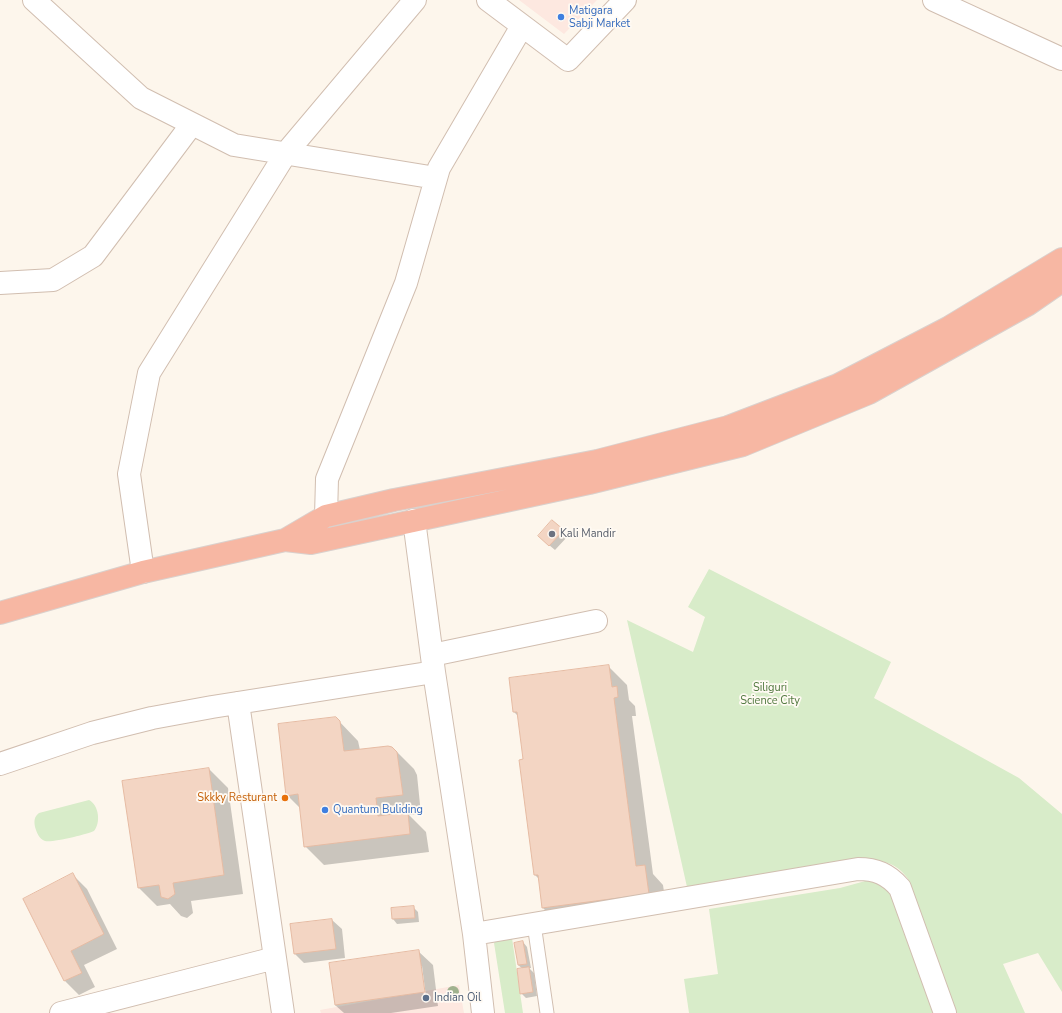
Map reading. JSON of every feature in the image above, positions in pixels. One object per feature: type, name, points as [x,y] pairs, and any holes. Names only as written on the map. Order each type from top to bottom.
[{"type":"highway","points":[[0,613],[143,572],[285,540],[326,516],[394,500],[597,461],[728,427],[838,385],[948,328],[1062,259]]},
{"type":"highway","points":[[285,540],[311,543],[589,483],[743,445],[869,393],[1027,305],[1062,281]]},
{"type":"street","points":[[34,0],[141,98],[234,145],[436,178]]},
{"type":"street","points":[[143,572],[129,474],[149,373],[286,153],[415,0]]},
{"type":"street","points":[[488,0],[568,60],[625,0]]},
{"type":"street","points":[[934,0],[1062,59]]},
{"type":"street","points":[[326,516],[327,479],[406,283],[439,168],[522,26]]},
{"type":"street","points":[[0,283],[53,280],[93,256],[192,124]]},
{"type":"street","points":[[414,520],[433,664],[474,934],[483,1013]]},
{"type":"street","points":[[0,764],[92,733],[152,718],[238,703],[433,664],[596,622]]},
{"type":"street","points":[[238,703],[283,1013]]},
{"type":"street","points":[[474,934],[858,869],[868,869],[886,875],[900,888],[945,1013]]},
{"type":"street","points":[[61,1013],[275,958]]},
{"type":"lane","points":[[534,924],[547,1013]]},
{"type":"shaded area","name":"Matigara Sabji Market","points":[[519,0],[597,0],[564,34]]},
{"type":"shaded area","name":"Indian Oil","points":[[459,985],[464,1013],[321,1013],[320,1010]]},
{"type":"green space","name":"Siliguri Science City","points":[[709,569],[891,662],[874,698],[1019,778],[1062,814],[1062,992],[1038,953],[1003,964],[1025,1013],[956,1013],[908,879],[895,866],[885,862],[867,860],[687,887],[627,620],[693,652],[705,617],[688,607]]},
{"type":"green space","points":[[89,800],[95,806],[98,814],[98,823],[94,831],[55,841],[45,841],[37,834],[34,823],[35,818],[39,813]]},
{"type":"green space","points":[[869,880],[880,883],[890,892],[939,1013],[689,1013],[684,979],[718,974],[709,909],[840,888]]},
{"type":"green space","points":[[512,938],[523,1013],[505,1013],[494,943],[496,941]]},
{"type":"building","points":[[552,520],[564,530],[549,546],[538,536]]},
{"type":"building","points":[[609,665],[612,687],[617,686],[618,697],[614,698],[636,866],[645,865],[649,894],[542,908],[538,875],[534,875],[519,760],[523,759],[517,712],[513,712],[509,678]]},
{"type":"building","points":[[336,717],[340,721],[344,751],[388,746],[392,747],[397,752],[403,795],[376,798],[378,816],[408,812],[410,834],[304,847],[298,794],[286,796],[278,724]]},
{"type":"building","points":[[209,768],[224,875],[173,883],[175,894],[168,899],[161,897],[159,885],[138,888],[122,781]]},
{"type":"building","points":[[73,873],[104,934],[71,951],[82,973],[64,981],[23,899]]},
{"type":"building","points":[[414,906],[415,918],[392,919],[391,908]]},
{"type":"building","points":[[332,919],[336,949],[294,954],[290,924]]},
{"type":"building","points":[[523,941],[527,964],[518,965],[514,943]]},
{"type":"building","points":[[419,950],[425,992],[335,1005],[329,963]]},
{"type":"building","points":[[529,967],[533,992],[520,994],[517,969]]},
{"type":"place","name":"Matigara Sabji Market","points":[[561,17]]},
{"type":"place","name":"Kali Mandir","points":[[552,534]]},
{"type":"place","name":"Skkky Resturant","points":[[285,798]]},
{"type":"place","name":"Quantum Buliding","points":[[325,810]]},
{"type":"place","name":"Indian Oil","points":[[426,998]]}]
